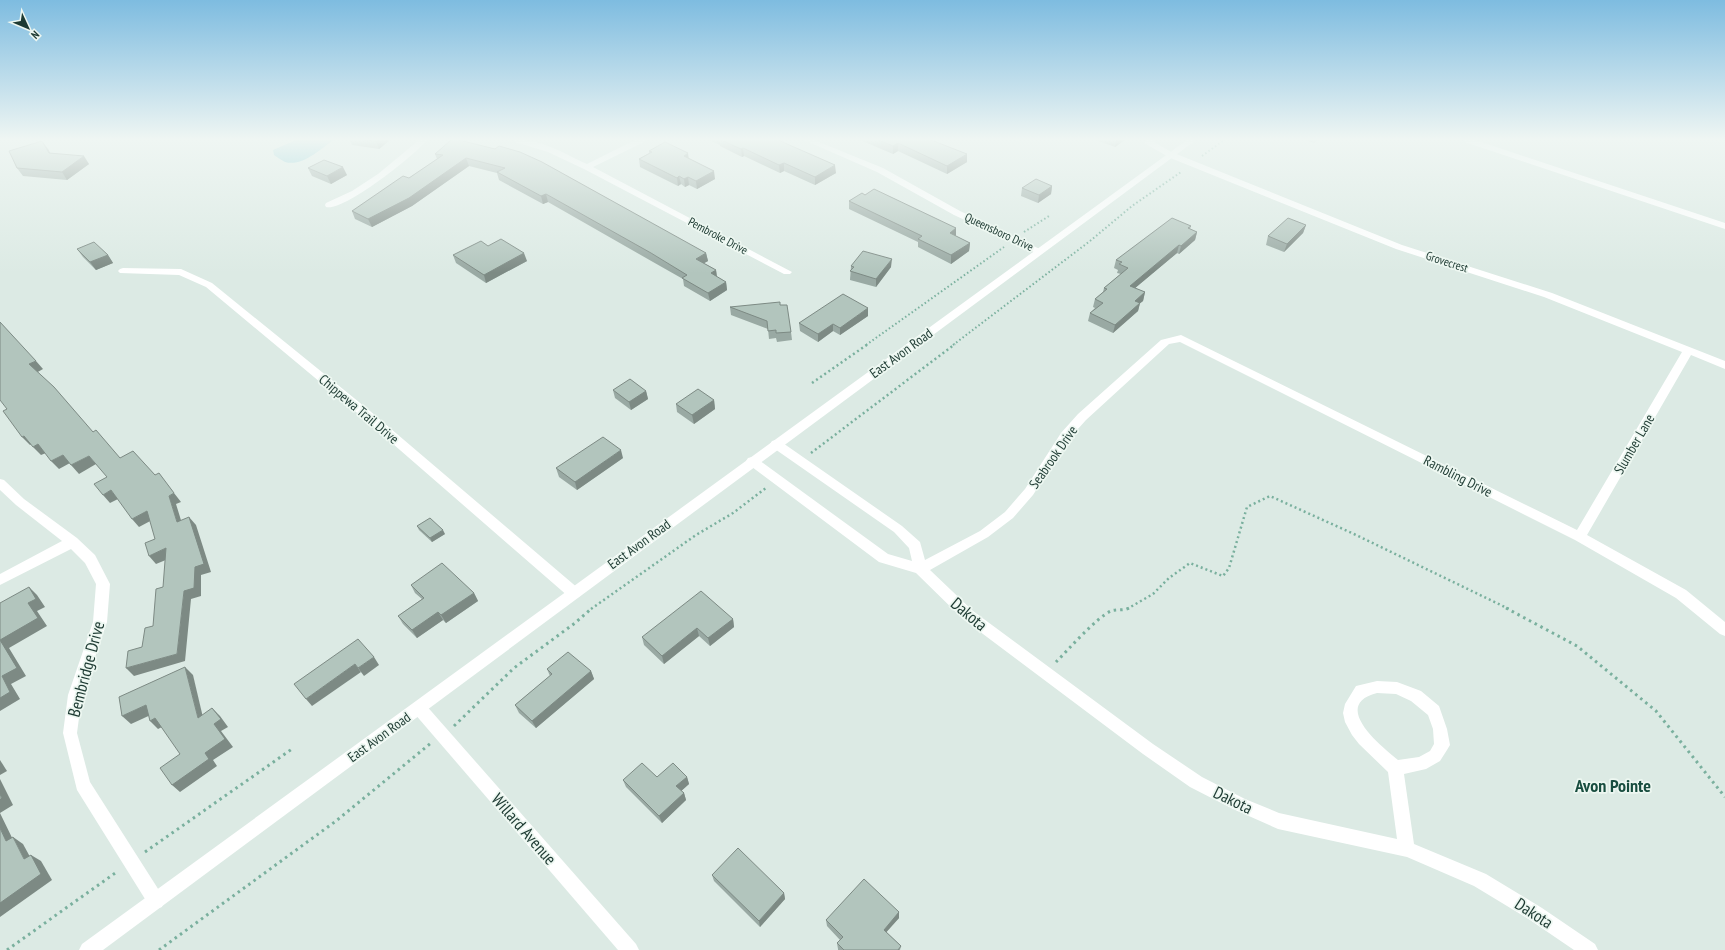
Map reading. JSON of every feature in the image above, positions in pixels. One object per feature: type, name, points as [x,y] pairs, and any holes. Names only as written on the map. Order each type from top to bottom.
[{"type":"street","points":[[329,205],[355,193],[368,184]]},
{"type":"street","name":"Pembroke Drive","points":[[620,184],[787,272]]},
{"type":"street","name":"Queensboro Drive","points":[[906,184],[957,213],[1039,251]]},
{"type":"street","name":"East Avon Road","points":[[88,950],[1130,184]]},
{"type":"street","name":"Grovecrest","points":[[1245,184],[1399,247],[1548,296],[1725,365]]},
{"type":"street","points":[[1600,184],[1725,226]]},
{"type":"street","name":"Chippewa Trail Drive","points":[[123,270],[181,272],[209,285],[366,414],[574,593]]},
{"type":"street","name":"Rambling Drive","points":[[1181,338],[1579,537],[1681,594],[1725,630]]},
{"type":"street","name":"Seabrook Drive","points":[[920,569],[984,534],[1009,515],[1029,492],[1065,436],[1082,417],[1165,342],[1181,338]]},
{"type":"street","name":"Slumber Lane","points":[[1579,537],[1688,351]]},
{"type":"street","points":[[776,444],[898,529],[915,546],[920,569]]},
{"type":"street","name":"Dakota","points":[[752,461],[884,558],[920,569],[968,615],[1148,749],[1190,778],[1239,804],[1278,821],[1407,849],[1480,880],[1536,914],[1589,950]]},
{"type":"street","name":"Bembridge Drive","points":[[0,483],[20,502],[72,542],[90,559],[103,584],[100,622],[75,695],[70,733],[83,785],[156,900]]},
{"type":"street","points":[[0,580],[72,542]]},
{"type":"street","points":[[1395,768],[1421,764],[1435,756],[1442,745],[1440,729],[1434,711],[1416,696],[1397,688],[1377,687],[1361,691],[1351,704],[1350,719],[1360,735],[1395,768],[1407,849]]},
{"type":"street","name":"Willard Avenue","points":[[418,708],[630,950]]},
{"type":"path","points":[[800,461],[860,417],[999,308],[1090,241],[1132,206],[1164,184]]},
{"type":"path","points":[[812,383],[1013,239],[1049,216]]},
{"type":"path","points":[[159,950],[336,821],[458,722],[514,668],[575,623],[599,602],[696,536],[733,513],[777,479]]},
{"type":"path","points":[[1045,672],[1093,625],[1112,611],[1125,610],[1153,594],[1169,578],[1190,563],[1223,576],[1229,568],[1248,507],[1270,496],[1354,534],[1509,609],[1577,646],[1656,712],[1725,797]]},
{"type":"path","points":[[8,950],[292,749]]},
{"type":"building","points":[[391,184],[428,184],[409,198],[368,219],[352,211]]},
{"type":"building","points":[[520,184],[582,184],[706,253],[696,259],[716,270],[711,273],[726,282],[708,293],[682,278],[687,275],[651,253],[546,194],[541,196]]},
{"type":"building","points":[[1028,184],[1048,184],[1052,186],[1039,195],[1022,188]]},
{"type":"building","points":[[874,189],[956,228],[950,233],[970,243],[951,255],[918,239],[922,236],[849,201],[862,193],[865,195]]},
{"type":"building","points":[[1172,218],[1191,226],[1188,228],[1197,232],[1130,286],[1145,292],[1135,301],[1140,303],[1115,325],[1090,313],[1103,303],[1095,299],[1107,289],[1104,288],[1128,268],[1119,264],[1122,262],[1116,260]]},
{"type":"building","points":[[1288,218],[1306,225],[1287,244],[1268,236]]},
{"type":"building","points":[[501,239],[524,253],[484,275],[453,255],[481,241],[488,246]]},
{"type":"building","points":[[94,242],[108,255],[90,262],[77,249]]},
{"type":"building","points":[[863,251],[892,259],[876,279],[850,271],[854,267],[851,266]]},
{"type":"building","points":[[843,294],[868,308],[840,328],[833,324],[818,334],[799,323]]},
{"type":"building","points":[[780,302],[780,305],[787,305],[791,332],[776,333],[776,330],[768,331],[767,321],[730,307]]},
{"type":"building","points":[[0,322],[36,361],[29,364],[54,387],[93,432],[96,430],[120,458],[133,451],[155,475],[159,473],[174,493],[169,496],[177,522],[189,517],[204,564],[195,567],[194,588],[184,591],[177,654],[126,668],[128,651],[142,647],[145,628],[153,626],[156,589],[163,587],[166,548],[149,556],[145,543],[155,539],[147,511],[132,519],[111,490],[103,495],[94,484],[107,477],[89,456],[71,465],[63,455],[51,461],[38,444],[33,447],[24,436],[22,437],[3,411],[7,409],[0,400]]},
{"type":"building","points":[[630,379],[646,391],[629,402],[613,390]]},
{"type":"building","points":[[698,389],[714,400],[692,415],[676,404]]},
{"type":"building","points":[[603,437],[621,450],[575,482],[556,468]]},
{"type":"building","points":[[430,518],[443,530],[430,538],[417,526]]},
{"type":"building","points":[[442,563],[474,593],[441,615],[438,612],[412,630],[398,616],[424,598],[411,585]]},
{"type":"building","points":[[29,587],[36,599],[28,603],[38,618],[0,640],[0,603]]},
{"type":"building","points":[[701,591],[733,619],[708,638],[697,628],[662,656],[642,637]]},
{"type":"building","points":[[358,639],[374,657],[358,668],[355,664],[306,699],[294,684]]},
{"type":"building","points":[[0,640],[17,668],[2,676],[10,692],[0,698]]},
{"type":"building","points":[[568,652],[591,671],[532,721],[515,705],[552,674],[547,669]]},
{"type":"building","points":[[185,667],[198,718],[212,708],[221,719],[214,724],[225,739],[205,753],[209,759],[172,785],[160,768],[180,754],[155,718],[150,721],[146,705],[122,716],[119,697]]},
{"type":"building","points":[[642,763],[657,777],[673,763],[687,777],[676,786],[684,793],[659,816],[623,780]]},
{"type":"building","points":[[0,828],[6,841],[13,837],[24,859],[31,855],[41,874],[0,903]]},
{"type":"building","points":[[738,848],[784,893],[759,921],[712,875]]},
{"type":"building","points":[[864,879],[899,912],[884,930],[901,946],[898,950],[844,950],[837,943],[843,937],[826,920]]},
{"type":"district","name":"Avon Pointe","points":[[1613,786]]}]
